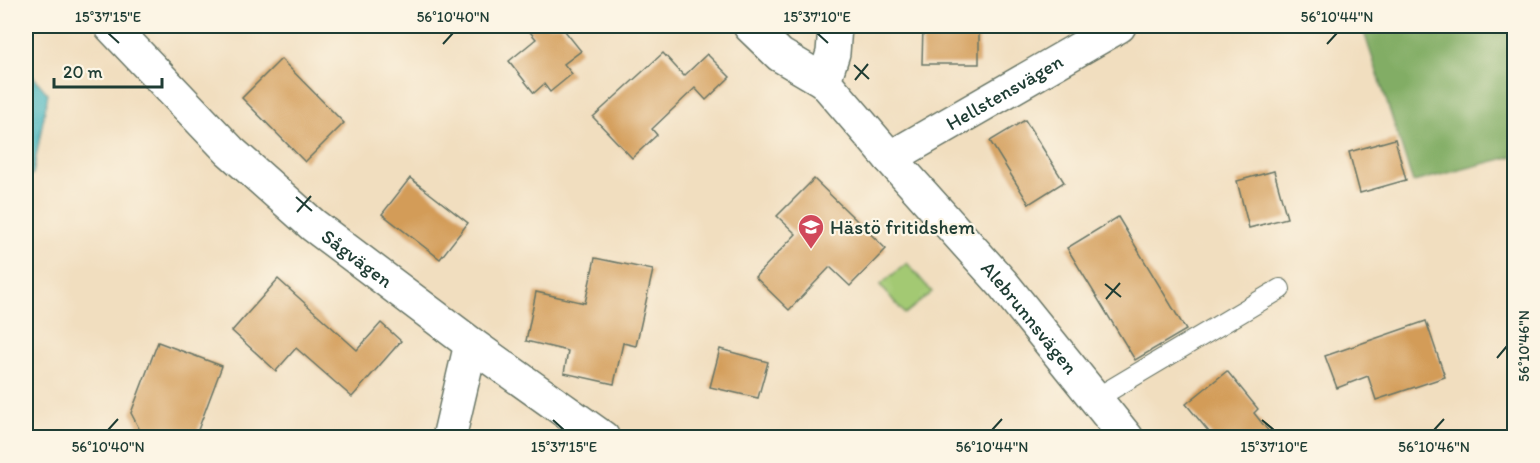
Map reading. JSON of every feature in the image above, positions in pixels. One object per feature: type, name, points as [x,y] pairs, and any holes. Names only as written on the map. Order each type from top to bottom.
[{"type":"street","name":"Sågvägen","points":[[111,26],[230,151],[313,225],[471,344],[603,438]]},
{"type":"street","name":"Alebrunnsvägen","points":[[750,26],[780,55],[824,81],[1003,284],[1127,438]]},
{"type":"street","points":[[824,81],[833,53],[835,26]]},
{"type":"street","name":"Hellstensvägen","points":[[890,158],[1119,26]]},
{"type":"street","points":[[449,438],[471,344]]},
{"type":"lane","points":[[1095,399],[1280,289]]},
{"type":"green space","points":[[1362,26],[1514,26],[1514,156],[1413,182]]},
{"type":"green space","points":[[907,263],[932,292],[905,314],[880,285]]},
{"type":"water","points":[[26,68],[48,94],[33,174],[26,178]]},
{"type":"building","points":[[525,26],[561,26],[581,51],[564,64],[572,74],[550,92],[544,84],[534,93],[509,61],[536,39]]},
{"type":"building","points":[[923,26],[979,26],[979,64],[922,64]]},
{"type":"building","points":[[663,53],[684,76],[707,54],[730,77],[706,100],[695,88],[652,129],[657,135],[632,158],[593,117]]},
{"type":"building","points":[[281,59],[344,123],[305,162],[242,98]]},
{"type":"building","points":[[1025,120],[1064,182],[1029,204],[990,141]]},
{"type":"building","points":[[1395,139],[1406,180],[1360,193],[1349,152]]},
{"type":"building","points":[[1274,171],[1287,218],[1249,228],[1237,181]]},
{"type":"building","points":[[410,178],[468,223],[440,259],[382,214]]},
{"type":"building","points":[[814,179],[886,249],[850,286],[830,267],[789,310],[755,277],[796,234],[777,216]]},
{"type":"building","points":[[1118,217],[1186,330],[1135,360],[1067,248]]},
{"type":"building","points":[[595,258],[653,270],[636,346],[623,343],[614,384],[564,373],[568,351],[526,341],[536,292],[585,303]]},
{"type":"building","points":[[278,279],[357,350],[381,323],[401,341],[352,397],[296,348],[276,371],[232,331]]},
{"type":"building","points":[[1426,321],[1445,377],[1376,400],[1368,376],[1337,388],[1325,356]]},
{"type":"building","points":[[158,342],[222,366],[195,438],[144,438],[131,413]]},
{"type":"building","points":[[720,349],[768,362],[758,398],[710,387]]},
{"type":"building","points":[[1227,371],[1258,409],[1254,413],[1274,438],[1214,438],[1186,404]]},
{"type":"place","name":"Hästö fritidshem","points":[[811,250]]}]
